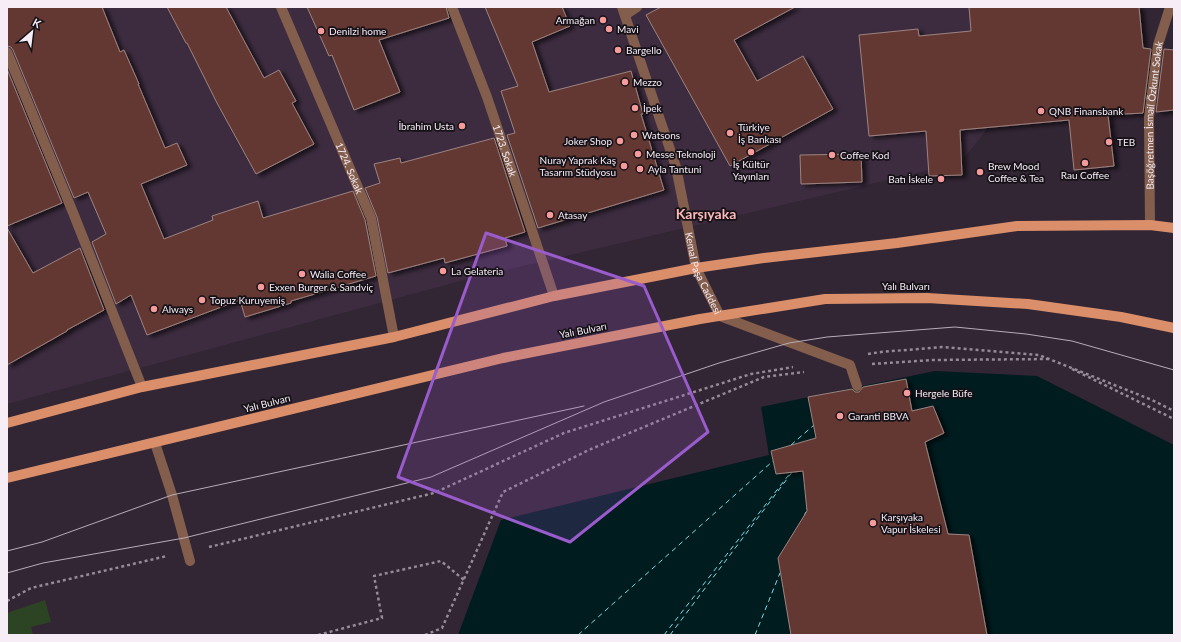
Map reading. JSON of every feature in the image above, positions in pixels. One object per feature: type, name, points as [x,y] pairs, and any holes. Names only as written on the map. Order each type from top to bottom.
[{"type":"main road","points":[[7,423],[142,387],[394,337],[554,296],[696,268],[764,258],[897,243],[1017,226],[1150,225],[1174,228]]},
{"type":"main road","name":"Yalı Bulvarı","points":[[7,478],[503,358],[720,316],[825,299],[926,298],[1028,304],[1121,317],[1174,328]]},
{"type":"street","name":"1724. Sokak","points":[[281,7],[371,218],[394,337]]},
{"type":"street","name":"1723. Sokak","points":[[452,7],[487,97],[554,296]]},
{"type":"street","points":[[624,11],[637,7]]},
{"type":"street","name":"Başöğretmen İsmail Özkunt Sokak","points":[[1150,225],[1149,117],[1158,45],[1170,7]]},
{"type":"street","name":"Kemal Paşa Caddesi","points":[[624,11],[676,167],[696,268],[720,316],[850,365]]},
{"type":"street","points":[[7,52],[74,215],[142,387]]},
{"type":"street","points":[[850,365],[858,386]]},
{"type":"street","points":[[155,443],[172,495],[188,556]]},
{"type":"path","points":[[835,360],[881,352],[942,347],[1039,355],[1152,400],[1174,411]]},
{"type":"path","points":[[850,365],[933,360],[1051,359],[1174,419]]},
{"type":"path","points":[[7,601],[32,588],[188,556],[434,493],[564,433],[751,374],[797,366]]},
{"type":"path","points":[[425,635],[442,628],[503,492],[591,449],[764,378],[811,371]]},
{"type":"path","points":[[318,635],[382,618],[374,576],[441,561],[464,580]]},
{"type":"highlighted area","points":[[486,233],[644,286],[708,432],[570,542],[398,477]]},
{"type":"shaded area","points":[[7,7],[1084,7],[960,163],[464,280],[7,404]]},
{"type":"shaded area","points":[[935,371],[1037,376],[1174,445],[1174,635],[458,635],[501,520],[769,455],[761,407]]},
{"type":"green space","points":[[45,600],[51,622],[31,627],[33,635],[7,635],[7,613]]},
{"type":"building","points":[[7,7],[102,7],[120,52],[124,50],[165,148],[177,143],[187,165],[141,184],[164,239],[213,220],[212,216],[258,201],[263,218],[353,191],[365,220],[376,276],[291,301],[291,303],[245,317],[240,300],[147,335],[131,295],[116,304],[92,242],[106,234],[88,192],[74,198],[13,50],[11,47],[7,46]]},
{"type":"building","points":[[167,7],[226,7],[264,78],[279,70],[296,101],[292,103],[314,144],[256,174]]},
{"type":"building","points":[[307,7],[446,7],[449,18],[379,40],[400,92],[354,110],[332,55],[329,56]]},
{"type":"building","points":[[485,7],[562,7],[570,26],[532,42],[549,92],[631,71],[643,114],[641,114],[664,190],[538,228],[507,135],[515,133],[501,91],[518,86]]},
{"type":"building","points":[[661,7],[795,7],[734,40],[757,81],[803,56],[833,109],[730,166],[646,15]]},
{"type":"building","points":[[969,7],[1139,7],[1143,48],[1151,49],[1143,113],[1108,115],[1114,166],[1074,170],[1069,120],[960,130],[962,175],[929,176],[926,131],[869,136],[859,35],[918,29],[919,36],[971,31]]},
{"type":"building","points":[[1164,49],[1174,50],[1174,110],[1156,112]]},
{"type":"building","points":[[7,69],[62,203],[7,226]]},
{"type":"building","points":[[494,138],[525,232],[505,238],[507,246],[445,263],[444,258],[388,273],[377,217],[365,188],[380,183],[374,164],[400,158],[401,163]]},
{"type":"building","points":[[861,154],[862,182],[801,184],[800,155]]},
{"type":"building","points":[[7,228],[33,273],[80,248],[104,310],[7,365]]},
{"type":"building","name":"Karşıyaka Vapur İskelesi","points":[[906,379],[912,411],[933,406],[944,433],[925,442],[948,534],[969,535],[987,635],[791,635],[778,558],[807,511],[803,471],[776,474],[771,451],[816,438],[808,397],[852,389],[855,392],[859,392],[863,387]]},
{"type":"ferry route","points":[[791,445],[814,425]]},
{"type":"ferry route","points":[[578,635],[773,461]]},
{"type":"ferry route","points":[[670,635],[793,471]]},
{"type":"ferry route","points":[[664,635],[791,472]]},
{"type":"ferry route","points":[[804,517],[807,508]]},
{"type":"ferry route","points":[[755,635],[780,573]]},
{"type":"tram line","points":[[7,573],[43,563],[184,538],[431,477],[604,402],[719,363],[789,343],[827,337],[955,327],[1026,334],[1072,341],[1174,370]]},
{"type":"tram line","points":[[7,551],[42,542],[172,495],[584,406]]},
{"type":"place","name":"Armağan","points":[[603,20]]},
{"type":"place","name":"Mavi","points":[[609,29]]},
{"type":"place","name":"Denilzi home","points":[[321,31]]},
{"type":"place","name":"Bargello","points":[[618,50]]},
{"type":"place","name":"Mezzo","points":[[625,82]]},
{"type":"place","name":"İpek","points":[[635,108]]},
{"type":"place","name":"QNB Finansbank","points":[[1041,111]]},
{"type":"place","name":"İbrahim Usta","points":[[462,126]]},
{"type":"place","name":"Türkiye İş Bankası","points":[[730,133]]},
{"type":"place","name":"Watsons","points":[[634,135]]},
{"type":"place","name":"Joker Shop","points":[[620,141]]},
{"type":"place","name":"TEB","points":[[1109,142]]},
{"type":"place","name":"İş Kültür Yayınları","points":[[751,152]]},
{"type":"place","name":"Messe Teknoloji","points":[[638,154]]},
{"type":"place","name":"Coffee Kod","points":[[832,155]]},
{"type":"place","name":"Rau Coffee","points":[[1085,163]]},
{"type":"place","name":"Nuray Yaprak Kaş Tasarım Stüdyosu","points":[[624,166]]},
{"type":"place","name":"Ayla Tantuni","points":[[640,169]]},
{"type":"place","name":"Brew Mood Coffee & Tea","points":[[980,172]]},
{"type":"place","name":"Batı İskele","points":[[941,179]]},
{"type":"place","name":"Atasay","points":[[550,215]]},
{"type":"place","name":"La Gelateria","points":[[443,271]]},
{"type":"place","name":"Walia Coffee","points":[[302,274]]},
{"type":"place","name":"Exxen Burger & Sandviç","points":[[261,287]]},
{"type":"place","name":"Topuz Kuruyemiş","points":[[202,300]]},
{"type":"place","name":"Always","points":[[154,309]]},
{"type":"place","name":"Hergele Büfe","points":[[907,393]]},
{"type":"place","name":"Garanti BBVA","points":[[840,416]]},
{"type":"place","name":"Karşıyaka Vapur İskelesi","points":[[873,523]]},
{"type":"district","name":"Karşıyaka","points":[[706,213]]}]
